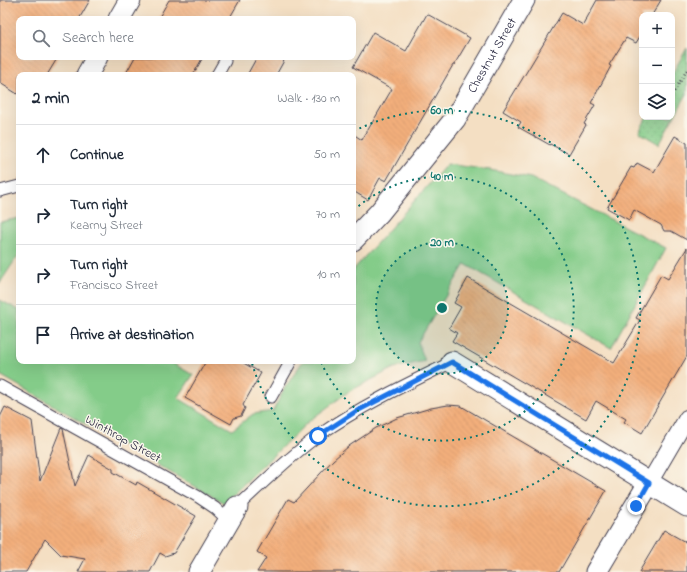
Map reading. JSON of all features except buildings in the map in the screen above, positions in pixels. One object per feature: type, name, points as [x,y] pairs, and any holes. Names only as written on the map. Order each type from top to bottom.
[{"type":"street","points":[[121,16],[130,0]]},
{"type":"street","name":"Chestnut Street","points":[[356,237],[379,213],[455,119],[524,0]]},
{"type":"street","points":[[89,72],[95,60]]},
{"type":"street","points":[[452,362],[687,506]]},
{"type":"street","points":[[596,572],[687,418]]},
{"type":"street","points":[[199,572],[233,514]]},
{"type":"lane","points":[[219,72],[225,61]]},
{"type":"lane","points":[[0,191],[16,187]]},
{"type":"lane","points":[[233,514],[289,460],[318,436],[355,412],[452,362]]},
{"type":"lane","points":[[271,397],[290,364]]},
{"type":"lane","name":"Winthrop Street","points":[[0,386],[207,502],[233,514]]},
{"type":"path","points":[[675,90],[687,70]]},
{"type":"green space","points":[[687,48],[687,94],[675,115],[675,84],[675,69]]},
{"type":"green space","points":[[645,120],[672,120],[659,144],[639,132]]},
{"type":"green space","points":[[447,164],[531,178],[666,248],[611,348],[465,264],[418,342],[425,361],[394,368],[348,392],[309,421],[224,503],[0,375],[0,300],[16,308],[16,364],[174,364],[193,375],[178,398],[232,430],[253,414],[273,411],[284,389],[301,364],[356,364],[356,267]]},
{"type":"green space","points":[[16,219],[16,259],[0,283],[0,222]]},
{"type":"route","points":[[318,436],[355,412],[422,376],[452,362],[649,483],[636,506]]}]
